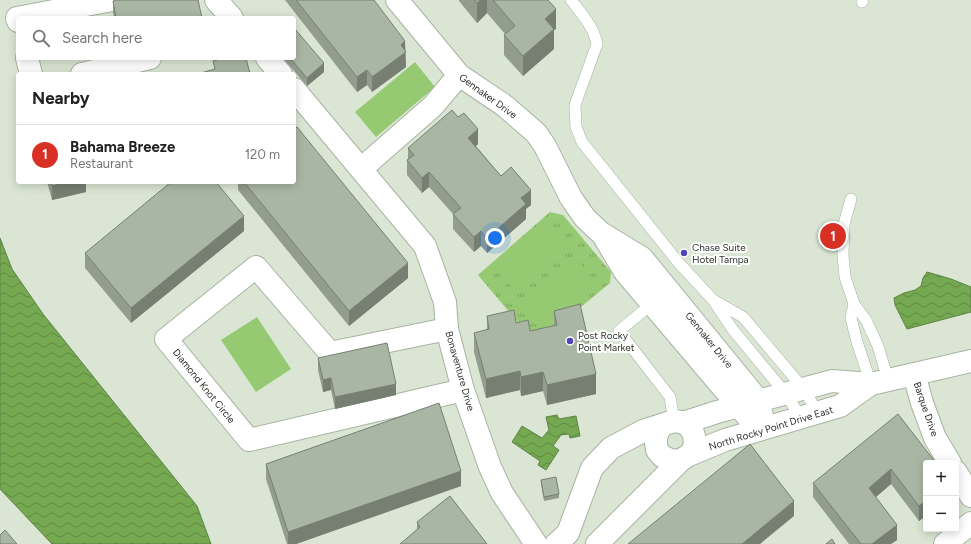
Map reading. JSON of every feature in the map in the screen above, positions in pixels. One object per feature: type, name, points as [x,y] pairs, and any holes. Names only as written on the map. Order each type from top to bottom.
[{"type":"street","points":[[37,16],[112,0]]},
{"type":"street","points":[[216,0],[230,16]]},
{"type":"street","name":"Gennaker Drive","points":[[397,0],[458,75],[505,106],[536,133],[545,146],[571,198],[585,218],[601,233],[642,258],[668,290],[748,403],[762,429]]},
{"type":"street","points":[[28,60],[30,72]]},
{"type":"street","points":[[90,72],[142,60]]},
{"type":"street","points":[[269,60],[279,72]]},
{"type":"street","points":[[361,169],[433,106],[458,75]]},
{"type":"street","name":"Bonaventure Drive","points":[[296,91],[425,246],[445,302],[447,329],[463,390],[490,467],[502,493],[536,544]]},
{"type":"street","name":"Gennaker Drive","points":[[601,233],[625,272],[652,304],[748,403]]},
{"type":"street","name":"Diamond Knot Circle","points":[[447,329],[330,354],[256,267],[166,339],[249,440],[463,390]]},
{"type":"street","name":"North Rocky Point Drive East","points":[[556,544],[568,533],[592,468],[612,448],[643,431],[832,381],[879,382],[971,361]]},
{"type":"street","name":"Barque Drive","points":[[914,374],[922,403],[935,438],[948,460]]},
{"type":"street","name":"North Rocky Point Drive East","points":[[685,458],[725,440],[840,406],[879,382]]},
{"type":"street","points":[[673,423],[659,430],[656,436],[657,450],[662,456],[674,461],[685,458]]},
{"type":"street","name":"North Rocky Point Drive East","points":[[597,544],[693,450],[695,443],[692,430],[687,425],[673,423]]},
{"type":"street","points":[[959,477],[971,496]]},
{"type":"street","points":[[944,544],[971,523]]},
{"type":"lane","points":[[571,0],[588,22],[597,44],[575,105],[576,127],[582,142],[678,262],[713,300],[733,330],[795,391],[810,415]]},
{"type":"lane","points":[[851,199],[844,224],[843,255],[845,277],[854,304],[866,320],[878,346],[879,382]]},
{"type":"lane","points":[[668,290],[619,331],[670,397],[673,423]]},
{"type":"lane","points":[[713,300],[743,317],[810,415]]},
{"type":"lane","points":[[854,304],[851,318],[857,342],[879,382]]},
{"type":"green space","points":[[415,62],[435,87],[376,137],[355,112]]},
{"type":"green space","points":[[550,212],[563,215],[611,272],[610,283],[542,339],[531,338],[478,275]]},
{"type":"green space","points":[[549,226],[569,251],[517,294],[497,269]]},
{"type":"green space","points":[[576,258],[596,283],[543,326],[524,301]]},
{"type":"green space","points":[[257,317],[291,369],[256,392],[221,340]]},
{"type":"water","points":[[0,238],[12,269],[43,314],[197,506],[211,544],[52,544],[0,489]]},
{"type":"water","points":[[927,272],[971,287],[971,312],[907,329],[895,305],[894,298],[915,290],[921,286],[923,278]]},
{"type":"water","points":[[557,415],[559,419],[576,416],[580,436],[570,438],[569,434],[561,435],[553,446],[559,450],[546,470],[538,465],[540,461],[512,442],[522,426],[542,438],[549,430],[546,417]]},
{"type":"building","points":[[198,0],[202,16],[116,16],[113,1]]},
{"type":"building","points":[[296,0],[374,0],[405,41],[401,45],[406,52],[372,77],[367,70],[357,77]]},
{"type":"building","points":[[474,0],[481,0],[477,3]]},
{"type":"building","points":[[493,0],[548,0],[556,9],[545,19],[554,29],[523,56],[504,35],[515,26]]},
{"type":"building","points":[[296,30],[324,63],[307,78],[292,60],[296,60]]},
{"type":"building","points":[[246,60],[250,72],[204,72],[215,69],[213,61]]},
{"type":"building","points":[[452,110],[458,117],[464,113],[478,129],[468,138],[501,176],[511,167],[531,190],[521,198],[526,204],[487,238],[481,231],[474,237],[453,214],[461,208],[429,172],[422,178],[407,160],[414,155],[408,148]]},
{"type":"building","points":[[296,128],[408,263],[349,311],[246,184],[296,184]]},
{"type":"building","points":[[169,184],[218,184],[244,216],[131,308],[85,253]]},
{"type":"building","points":[[580,304],[596,374],[547,385],[543,372],[521,377],[520,371],[486,379],[474,333],[489,329],[487,316],[514,310],[516,323],[528,320],[530,331],[557,325],[554,311]]},
{"type":"building","points":[[387,343],[396,384],[335,397],[331,378],[323,380],[318,358]]},
{"type":"building","points":[[439,403],[461,471],[288,532],[266,464]]},
{"type":"building","points":[[898,414],[934,460],[923,460],[923,503],[919,506],[891,469],[869,488],[897,525],[872,544],[861,544],[813,483]]},
{"type":"building","points":[[750,444],[794,501],[742,544],[628,544]]},
{"type":"building","points":[[556,477],[559,494],[544,497],[541,480]]},
{"type":"building","points":[[450,496],[487,544],[400,544],[420,527],[417,522]]},
{"type":"building","points":[[5,530],[17,544],[0,544],[0,535]]},
{"type":"building","points":[[832,539],[835,544],[826,544]]},
{"type":"place","name":"Bahama Breeze","points":[[833,236]]},
{"type":"place","name":"Chase Suite Hotel Tampa","points":[[684,253]]},
{"type":"place","name":"Post Rocky Point Market","points":[[570,341]]}]
